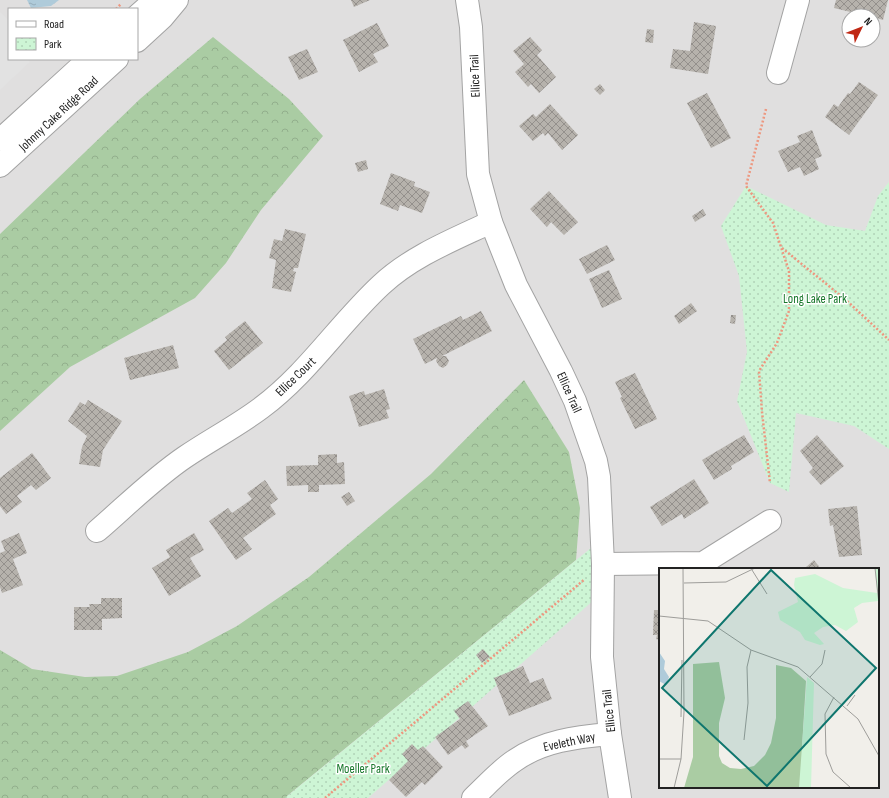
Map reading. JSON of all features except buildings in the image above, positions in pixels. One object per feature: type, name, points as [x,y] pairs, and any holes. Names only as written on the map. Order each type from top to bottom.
[{"type":"street","points":[[138,15],[155,0]]},
{"type":"street","points":[[138,40],[162,18],[177,0]]},
{"type":"street","name":"Ellice Trail","points":[[467,0],[471,27],[478,174],[491,222],[516,285],[575,401],[596,461],[601,493],[603,564],[602,658],[610,734],[620,798]]},
{"type":"street","points":[[778,73],[798,0]]},
{"type":"street","name":"Johnny Cake Ridge Road","points":[[0,140],[88,60]]},
{"type":"street","name":"Johnny Cake Ridge Road","points":[[0,166],[116,60]]},
{"type":"street","name":"Ellice Court","points":[[97,531],[184,457],[261,408],[312,361],[381,285],[406,265],[491,222]]},
{"type":"street","points":[[603,564],[703,563],[770,521]]},
{"type":"street","name":"Eveleth Way","points":[[473,798],[512,762],[528,751],[546,744],[584,736],[610,734]]},
{"type":"path","points":[[766,108],[746,186],[773,224],[789,271],[789,311],[777,344],[759,371],[770,483]]},
{"type":"path","points":[[781,247],[846,300],[889,340]]},
{"type":"path","points":[[325,798],[603,564]]},
{"type":"shaded area","points":[[0,0],[889,0],[889,798],[0,798]]},
{"type":"shaded area","points":[[0,12],[8,19],[8,60],[28,60],[30,62],[0,90]]},
{"type":"green space","points":[[213,37],[289,99],[323,136],[261,210],[226,263],[195,298],[70,367],[0,431],[0,234],[140,99]]},
{"type":"green space","name":"Long Lake Park","points":[[889,182],[889,449],[854,426],[796,413],[789,492],[770,483],[737,401],[747,352],[739,276],[721,226],[746,186],[826,225],[865,231],[878,196]]},
{"type":"green space","points":[[524,380],[569,452],[580,508],[576,560],[287,796],[290,798],[0,798],[0,650],[32,669],[85,677],[117,676],[188,652],[237,626],[309,577],[431,474]]},
{"type":"green space","name":"Moeller Park","points":[[591,548],[595,599],[368,798],[285,798]]},
{"type":"water","points":[[27,0],[59,0],[51,6],[31,8]]}]
